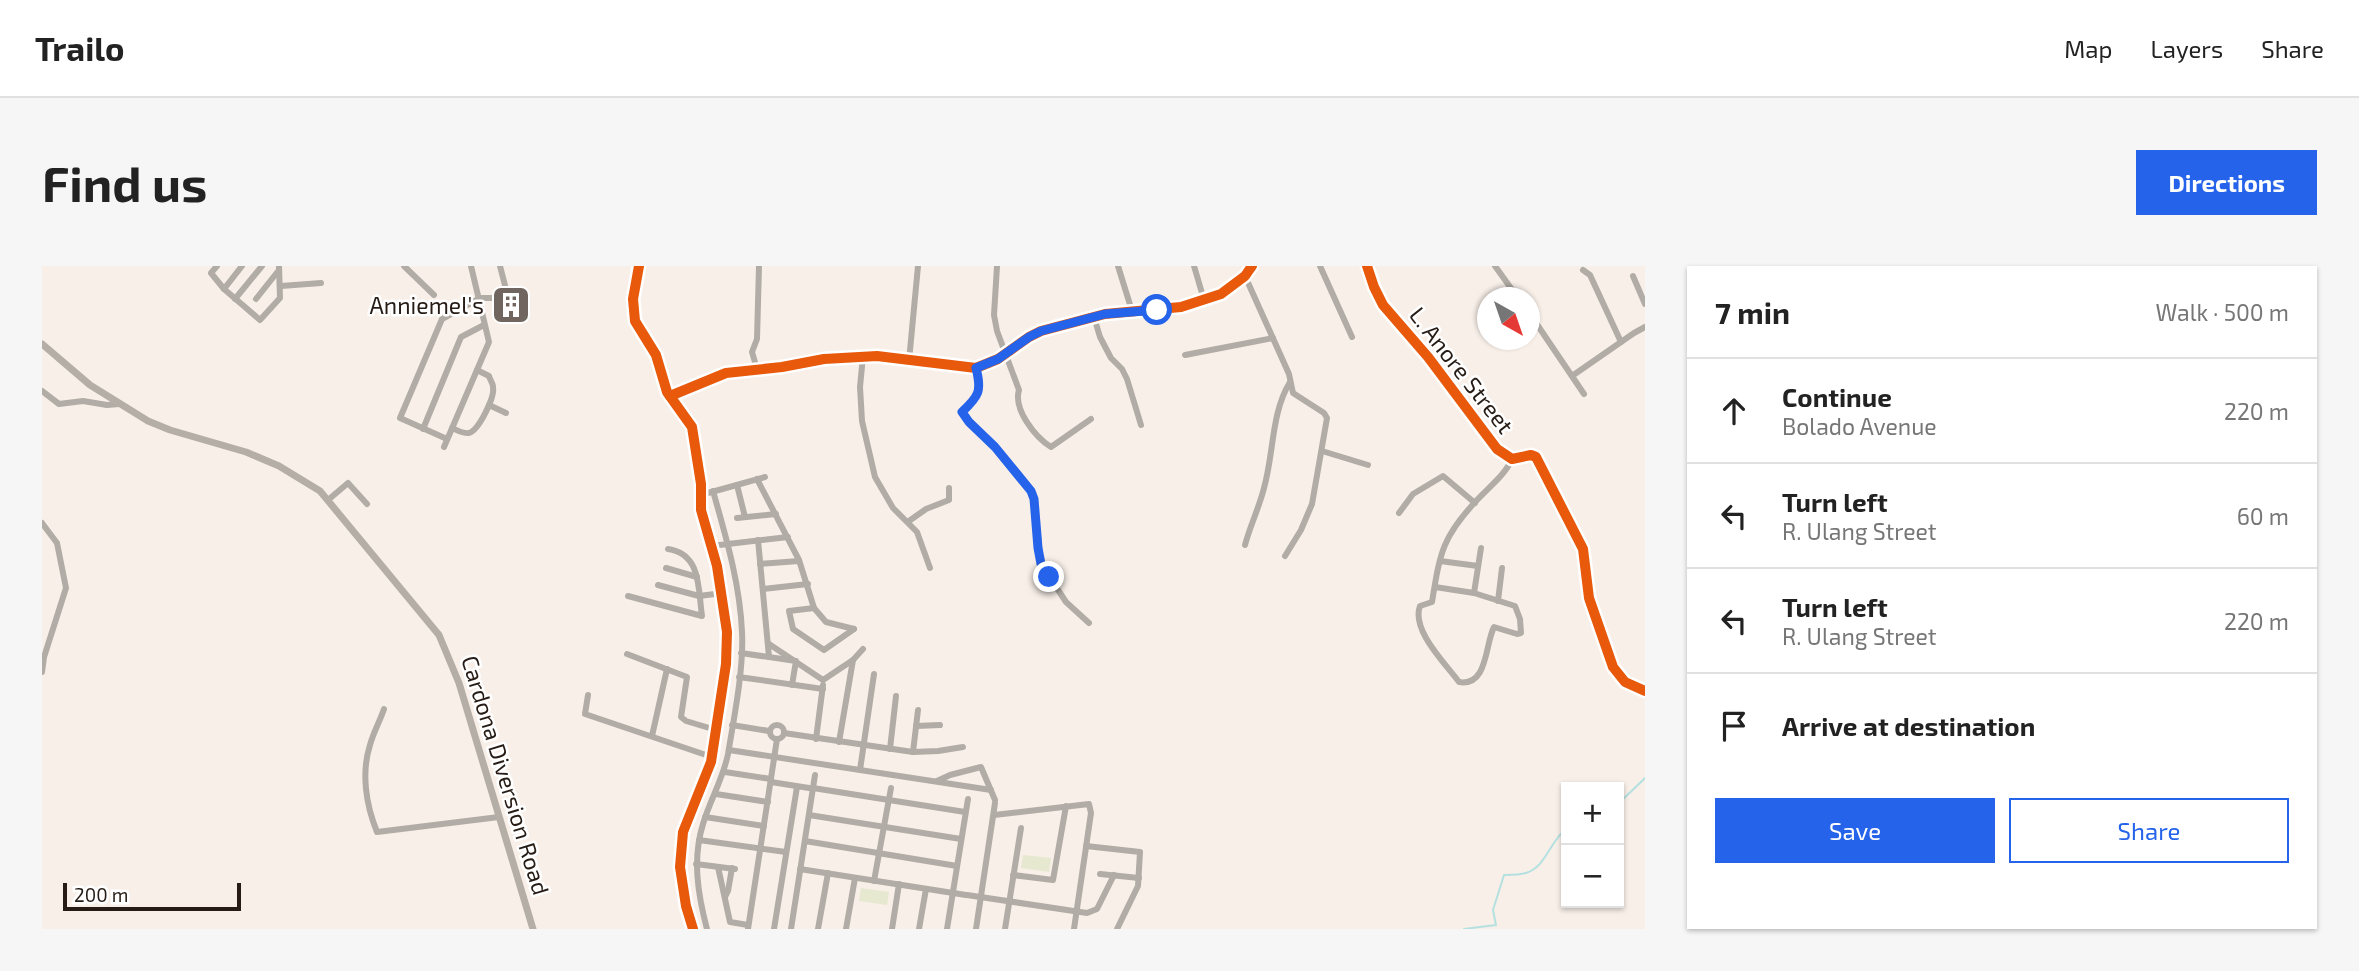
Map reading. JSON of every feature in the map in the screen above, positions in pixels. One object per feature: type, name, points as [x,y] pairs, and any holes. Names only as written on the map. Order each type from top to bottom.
[{"type":"main road","name":"Cardona Diversion Road","points":[[42,344],[81,378],[148,421],[246,452],[279,466],[309,483],[328,500],[431,624],[446,647],[533,929]]},
{"type":"street","points":[[217,266],[211,273],[224,289],[260,320],[280,298],[279,268]]},
{"type":"street","points":[[224,289],[242,266]]},
{"type":"street","points":[[235,299],[262,266]]},
{"type":"street","points":[[406,268],[417,266]]},
{"type":"street","points":[[471,266],[480,298],[489,342],[445,443],[400,418],[442,319],[480,298],[518,298]]},
{"type":"street","points":[[500,266],[508,297]]},
{"type":"street","points":[[639,266],[633,299],[635,321],[656,355],[670,396],[688,419],[693,431],[701,484],[701,510],[723,593],[727,632],[726,664],[712,757],[682,832],[680,867],[686,906],[693,929]]},
{"type":"street","points":[[757,369],[752,352],[757,339],[760,266]]},
{"type":"street","points":[[909,361],[918,266]]},
{"type":"street","points":[[998,266],[993,314],[1019,390],[1016,400],[1020,410],[1048,446],[1055,445],[1091,419]]},
{"type":"street","points":[[1118,266],[1132,311]]},
{"type":"street","points":[[1194,266],[1204,300]]},
{"type":"street","points":[[670,396],[726,373],[824,359],[877,356],[976,368],[986,365],[1041,331],[1094,317],[1181,307],[1221,294],[1245,276],[1252,266]]},
{"type":"street","points":[[1320,266],[1352,337]]},
{"type":"street","name":"L. Anore Street","points":[[1367,266],[1383,304],[1428,357],[1497,449],[1512,459],[1536,457],[1583,549],[1589,598],[1613,667],[1625,682],[1645,691]]},
{"type":"street","points":[[1495,266],[1510,287]]},
{"type":"street","points":[[256,299],[279,268]]},
{"type":"street","points":[[406,268],[434,295]]},
{"type":"street","points":[[1583,270],[1590,275],[1621,342]]},
{"type":"street","points":[[1245,276],[1273,338],[1293,393],[1327,417],[1312,504],[1301,530],[1285,556]]},
{"type":"street","points":[[1633,276],[1645,304]]},
{"type":"street","points":[[281,286],[321,283]]},
{"type":"street","points":[[1094,317],[1100,337],[1111,358],[1128,379],[1141,425]]},
{"type":"street","points":[[422,429],[461,337],[484,325]]},
{"type":"street","points":[[1572,376],[1645,327]]},
{"type":"street","points":[[1540,329],[1584,394]]},
{"type":"street","points":[[1185,355],[1273,338]]},
{"type":"street","points":[[863,356],[860,387],[862,421],[875,477],[890,504],[917,532],[930,568]]},
{"type":"street","points":[[976,368],[980,383],[978,394],[962,412],[1031,491],[1041,564],[1066,602],[1089,623]]},
{"type":"street","points":[[452,428],[470,433],[489,405],[494,388],[489,376],[477,370]]},
{"type":"street","points":[[1245,545],[1264,490],[1274,430],[1285,389],[1290,382]]},
{"type":"street","points":[[42,391],[59,404],[83,401],[118,404]]},
{"type":"street","points":[[489,405],[506,413]]},
{"type":"street","points":[[1322,451],[1368,465]]},
{"type":"street","points":[[1435,587],[1475,593],[1515,606],[1520,619],[1521,632],[1517,634],[1494,627],[1482,668],[1465,683],[1459,682],[1424,636],[1418,622],[1418,610],[1420,606],[1432,602],[1440,561],[1446,538],[1502,475],[1512,459]]},
{"type":"street","points":[[1399,513],[1413,494],[1443,476],[1475,503]]},
{"type":"street","points":[[707,929],[696,864],[705,817],[725,772],[739,677],[742,634],[727,543],[711,492],[765,477]]},
{"type":"street","points":[[757,479],[799,561],[814,608],[826,622],[844,635]]},
{"type":"street","points":[[328,500],[348,483],[367,504]]},
{"type":"street","points":[[737,485],[741,518],[775,514]]},
{"type":"street","points":[[909,521],[926,509],[949,500],[949,488]]},
{"type":"street","points":[[42,523],[57,544],[66,588],[44,657],[42,672]]},
{"type":"street","points":[[710,546],[788,537]]},
{"type":"street","points":[[758,540],[769,657]]},
{"type":"street","points":[[1475,593],[1481,548]]},
{"type":"street","points":[[628,596],[702,616],[694,565],[679,552],[668,549]]},
{"type":"street","points":[[760,564],[799,561]]},
{"type":"street","points":[[1440,561],[1478,566]]},
{"type":"street","points":[[666,568],[697,577]]},
{"type":"street","points":[[1498,601],[1502,568]]},
{"type":"street","points":[[762,589],[808,584]]},
{"type":"street","points":[[658,585],[699,596],[723,593]]},
{"type":"street","points":[[814,608],[789,611],[793,629],[824,650],[854,629],[826,622]]},
{"type":"street","points":[[769,644],[823,680]]},
{"type":"street","points":[[823,680],[853,660],[863,649]]},
{"type":"street","points":[[741,653],[796,661]]},
{"type":"street","points":[[627,654],[688,679],[681,717],[716,730]]},
{"type":"street","points":[[839,742],[853,660]]},
{"type":"street","points":[[792,685],[796,661]]},
{"type":"street","points":[[652,736],[667,669]]},
{"type":"street","points":[[860,770],[874,674]]},
{"type":"street","points":[[739,677],[823,689]]},
{"type":"street","points":[[816,738],[823,680]]},
{"type":"street","points":[[588,695],[585,714],[712,757]]},
{"type":"street","points":[[890,749],[896,696]]},
{"type":"street","points":[[384,709],[370,744],[364,769],[377,832],[499,817]]},
{"type":"street","points":[[913,752],[918,710]]},
{"type":"street","points":[[769,731],[772,726],[778,724],[784,733]]},
{"type":"street","points":[[916,726],[940,724]]},
{"type":"street","points":[[732,725],[769,731]]},
{"type":"street","points":[[769,731],[771,737],[777,739]]},
{"type":"street","points":[[718,867],[730,922],[748,927],[777,739],[784,733],[913,752],[963,747]]},
{"type":"street","points":[[729,750],[991,790]]},
{"type":"street","points":[[936,782],[950,775],[981,767],[995,801],[976,929]]},
{"type":"street","points":[[725,772],[965,812]]},
{"type":"street","points":[[791,929],[815,775]]},
{"type":"street","points":[[774,929],[797,786]]},
{"type":"street","points":[[874,881],[891,788]]},
{"type":"street","points":[[716,794],[768,802]]},
{"type":"street","points":[[947,929],[968,799]]},
{"type":"street","points":[[994,815],[1089,804],[1091,813],[1074,929]]},
{"type":"street","points":[[1013,874],[1053,880],[1066,806]]},
{"type":"street","points":[[809,815],[961,839]]},
{"type":"street","points":[[705,817],[764,826]]},
{"type":"street","points":[[1005,929],[1021,828]]},
{"type":"street","points":[[699,840],[786,852]]},
{"type":"street","points":[[805,841],[957,866]]},
{"type":"street","points":[[1086,846],[1140,852],[1138,886],[1117,929]]},
{"type":"street","points":[[696,864],[734,869],[725,897]]},
{"type":"street","points":[[800,869],[1076,912],[1095,912],[1114,875]]},
{"type":"street","points":[[818,929],[828,873]]},
{"type":"street","points":[[1100,874],[1139,878]]},
{"type":"street","points":[[846,929],[855,878]]},
{"type":"street","points":[[892,929],[899,884]]},
{"type":"street","points":[[919,929],[926,889]]},
{"type":"green space","points":[[1023,855],[1051,858],[1049,872],[1021,868]]},
{"type":"green space","points":[[861,888],[889,892],[887,905],[859,901]]},
{"type":"waterway","points":[[1624,798],[1645,778]]},
{"type":"waterway","points":[[1464,929],[1496,925],[1493,910],[1504,875],[1533,870],[1561,834]]},
{"type":"cycle path","points":[[639,266],[633,299],[635,321],[656,355],[667,392],[692,427],[701,484],[701,510],[717,566],[727,632],[726,664],[711,762],[683,832],[680,867],[686,906],[693,929]]},
{"type":"cycle path","points":[[670,396],[726,373],[824,359],[877,356],[976,368],[998,359],[1041,331],[1105,314],[1181,307],[1221,294],[1245,276],[1252,266]]},
{"type":"cycle path","points":[[1367,266],[1383,305],[1428,357],[1497,449],[1512,459],[1531,455],[1536,457],[1583,549],[1589,598],[1613,667],[1625,682],[1645,691]]},
{"type":"place","name":"Anniemel's","points":[[511,305]]},
{"type":"route","points":[[1049,577],[1041,564],[1031,491],[962,412],[978,394],[980,383],[976,368],[998,359],[1041,331],[1105,314],[1157,310]]}]
